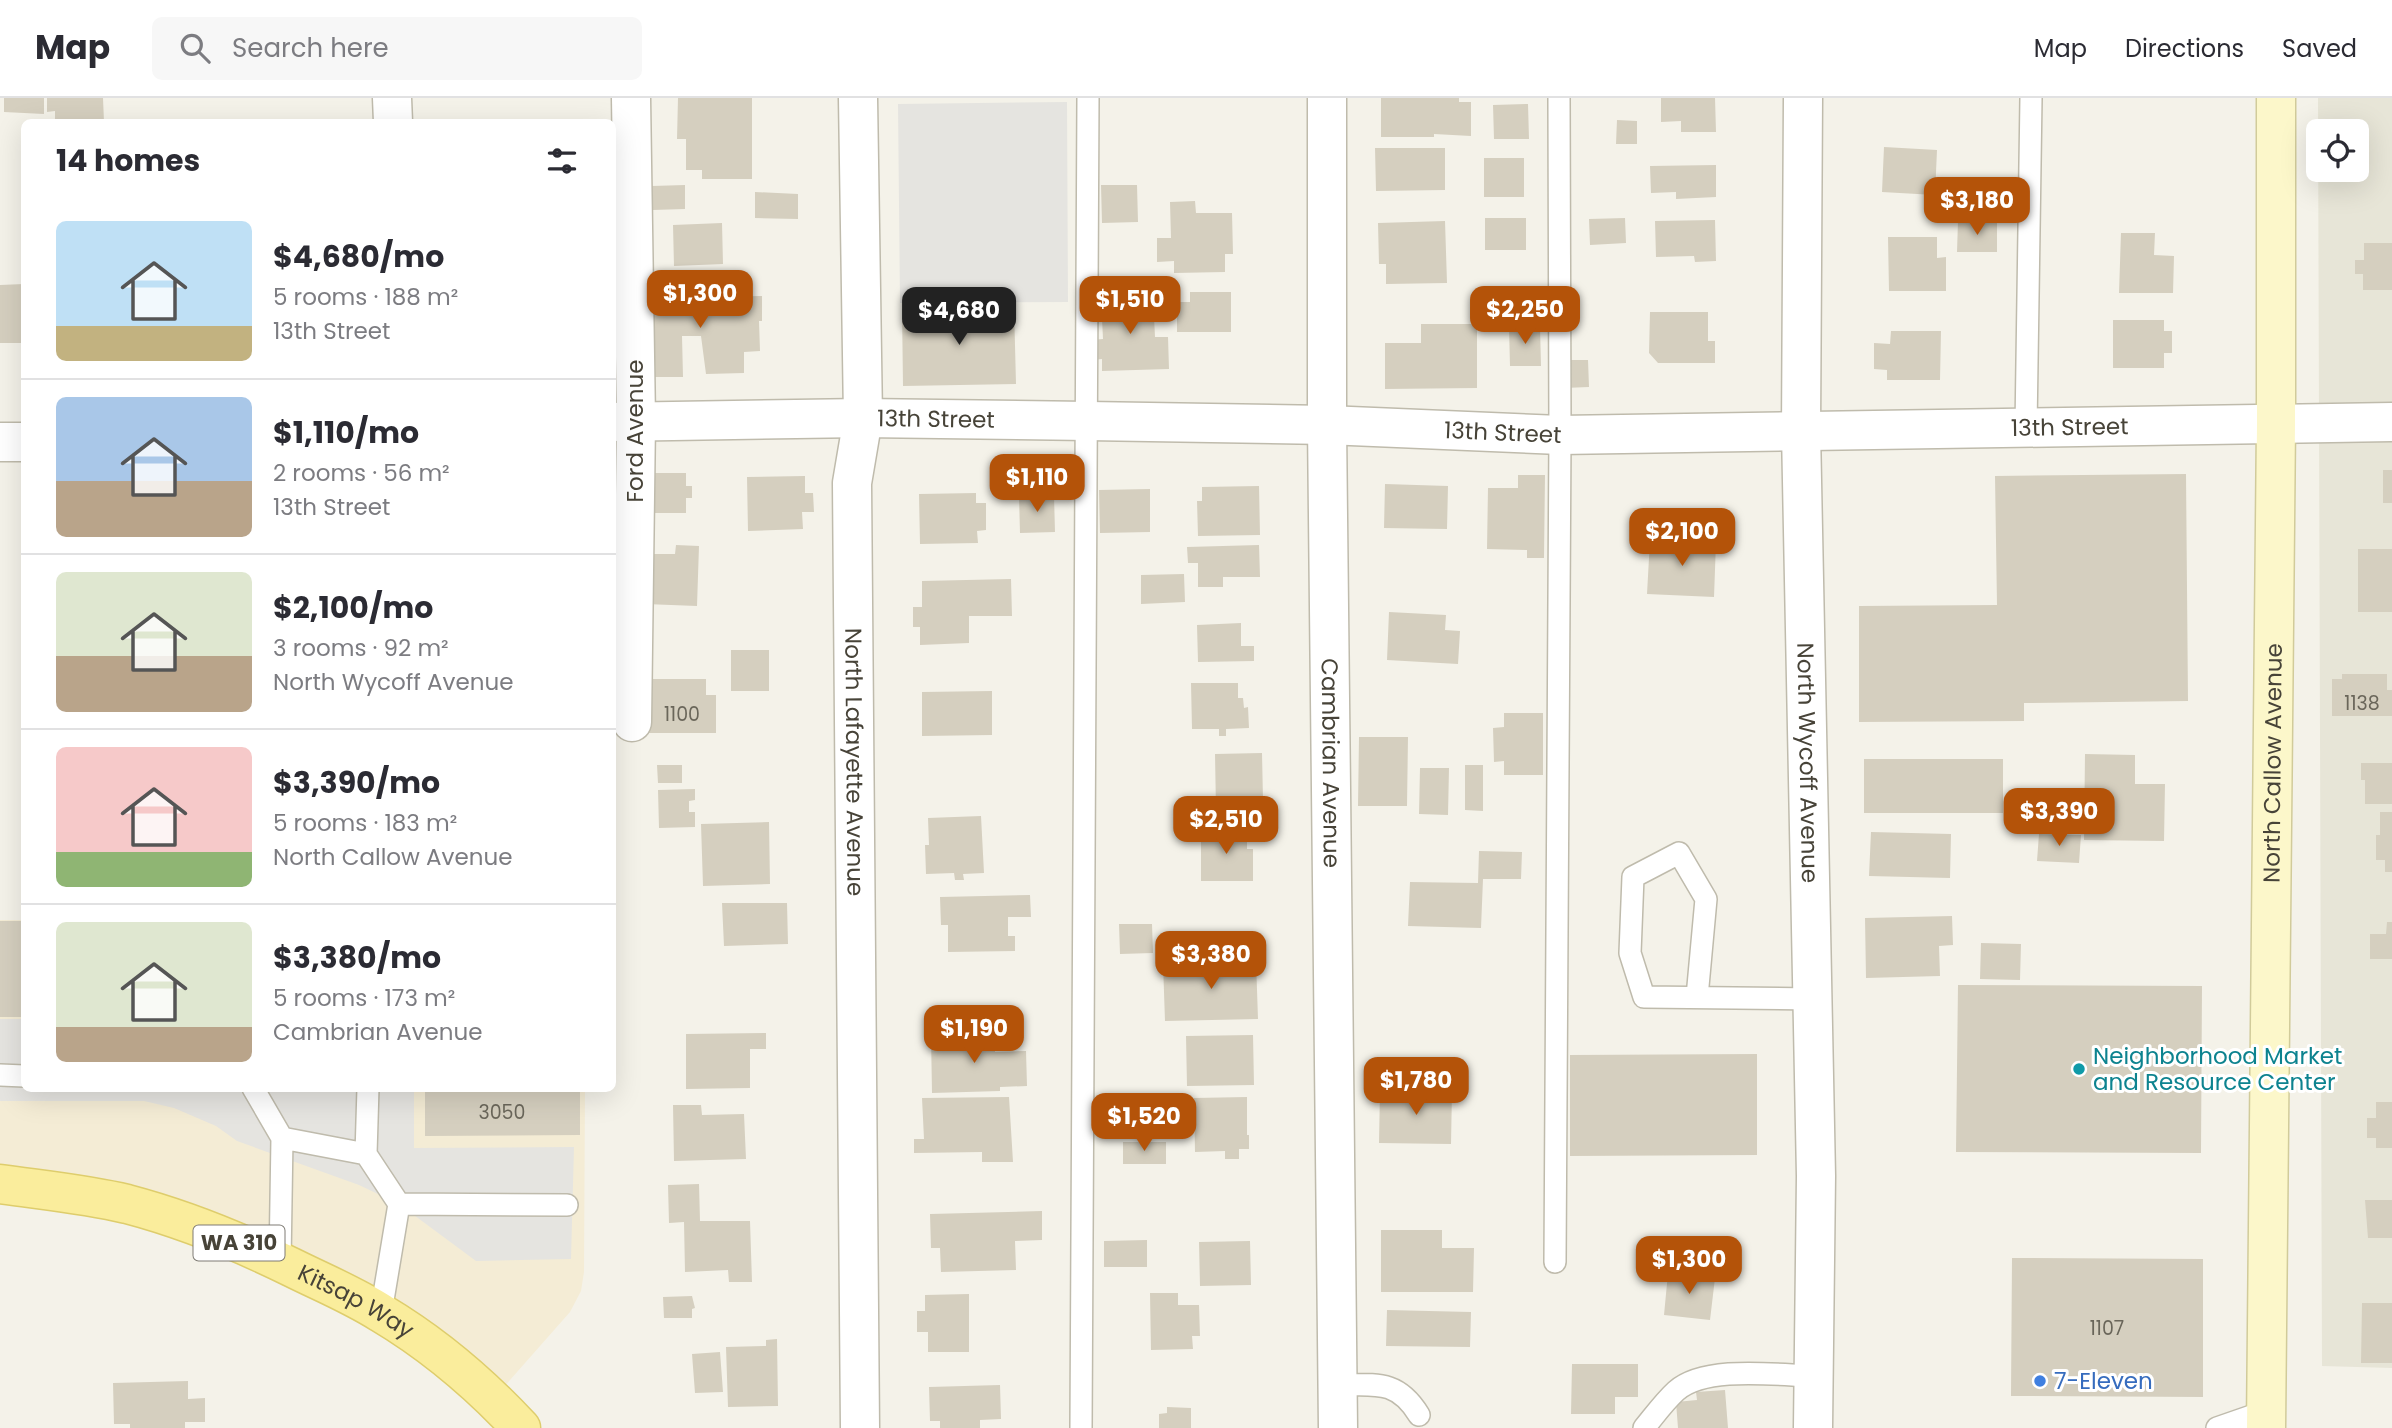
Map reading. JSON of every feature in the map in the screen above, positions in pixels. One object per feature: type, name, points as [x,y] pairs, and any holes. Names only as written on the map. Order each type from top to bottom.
[{"type":"main road","name":"Kitsap Way","points":[[0,1184],[89,1197],[155,1212],[227,1237],[381,1312],[453,1364],[521,1428]]},
{"type":"street","points":[[393,98],[393,119]]},
{"type":"street","name":"Ford Avenue","points":[[631,98],[624,421],[632,722]]},
{"type":"street","name":"North Lafayette Avenue","points":[[858,98],[863,418],[852,483],[860,1428]]},
{"type":"street","name":"Cambrian Avenue","points":[[1327,98],[1327,425],[1338,1428]]},
{"type":"street","name":"North Wycoff Avenue","points":[[1802,98],[1801,431],[1816,1176],[1813,1428]]},
{"type":"street","name":"North Callow Avenue","points":[[2266,1420],[2276,424],[2276,98]]},
{"type":"street","name":"13th Street","points":[[624,421],[863,418],[1088,421],[1327,425],[1560,435],[2392,422]]},
{"type":"street","points":[[0,442],[21,442]]},
{"type":"lane","points":[[1081,1428],[1088,98]]},
{"type":"lane","points":[[1555,1262],[1560,435],[1559,98]]},
{"type":"lane","points":[[2026,428],[2031,98]]},
{"type":"lane","points":[[1697,997],[1706,899],[1679,853],[1633,877],[1630,953],[1644,997],[1813,999]]},
{"type":"lane","points":[[0,1076],[21,1076]]},
{"type":"lane","points":[[255,1092],[282,1138],[280,1262]]},
{"type":"lane","points":[[368,1092],[366,1154],[399,1204],[381,1312]]},
{"type":"lane","points":[[282,1138],[366,1154]]},
{"type":"lane","points":[[399,1204],[567,1205]]},
{"type":"lane","points":[[1644,1428],[1678,1389],[1700,1378],[1727,1374],[1814,1376]]},
{"type":"lane","points":[[1338,1385],[1390,1388],[1401,1393],[1419,1415]]},
{"type":"lane","points":[[2217,1428],[2266,1420]]},
{"type":"shaded area","points":[[2318,98],[2392,98],[2392,1368],[2322,1366],[2318,182],[2369,182],[2369,119],[2318,119]]},
{"type":"shaded area","points":[[1067,102],[1068,302],[900,303],[898,104]]},
{"type":"shaded area","points":[[0,920],[21,920],[21,1092],[585,1092],[584,1272],[581,1291],[570,1312],[502,1389],[432,1328],[0,1173]]},
{"type":"shaded area","points":[[0,1019],[21,1019],[21,1092],[414,1092],[414,1148],[574,1147],[571,1259],[476,1261],[399,1204],[359,1185],[237,1141],[216,1126],[174,1108],[144,1101],[0,1101]]},
{"type":"building","points":[[4,98],[44,98],[44,114],[4,112]]},
{"type":"building","points":[[47,98],[103,98],[104,119],[55,119],[55,111],[47,112]]},
{"type":"building","points":[[678,98],[752,98],[752,179],[702,179],[702,170],[686,170],[686,139],[677,139]]},
{"type":"building","points":[[1381,98],[1459,98],[1459,102],[1471,102],[1471,136],[1434,134],[1434,137],[1381,137]]},
{"type":"building","points":[[1661,98],[1715,98],[1716,132],[1681,132],[1681,121],[1661,122]]},
{"type":"building","points":[[1528,104],[1529,139],[1494,139],[1493,105]]},
{"type":"building","points":[[1617,120],[1637,121],[1637,144],[1616,144]]},
{"type":"building","points":[[1884,147],[1937,150],[1935,195],[1882,192]]},
{"type":"building","points":[[1375,148],[1445,148],[1445,190],[1376,191]]},
{"type":"building","points":[[1484,158],[1524,158],[1524,197],[1484,197]]},
{"type":"building","points":[[1716,165],[1716,197],[1676,199],[1676,192],[1651,193],[1650,166]]},
{"type":"building","points":[[685,185],[685,209],[653,210],[652,186]]},
{"type":"building","points":[[1101,185],[1137,185],[1138,222],[1102,223]]},
{"type":"building","points":[[755,192],[798,194],[798,219],[755,218]]},
{"type":"building","points":[[1195,201],[1196,213],[1232,213],[1233,254],[1225,254],[1225,272],[1174,273],[1174,261],[1157,262],[1157,238],[1171,238],[1170,202]]},
{"type":"building","points":[[1485,218],[1526,218],[1526,250],[1485,250]]},
{"type":"building","points":[[1625,218],[1626,243],[1590,245],[1589,219]]},
{"type":"building","points":[[1715,220],[1716,261],[1695,262],[1694,256],[1656,257],[1655,221]]},
{"type":"building","points":[[1445,221],[1447,283],[1386,284],[1386,264],[1379,264],[1378,223]]},
{"type":"building","points":[[1958,221],[1997,221],[1997,252],[1957,252]]},
{"type":"building","points":[[722,223],[723,264],[674,266],[673,225]]},
{"type":"building","points":[[2121,233],[2155,233],[2154,255],[2174,256],[2173,293],[2119,293]]},
{"type":"building","points":[[1888,237],[1937,237],[1937,258],[1946,257],[1946,291],[1889,291]]},
{"type":"building","points":[[2364,243],[2392,243],[2392,290],[2363,290],[2363,274],[2355,274],[2355,260],[2364,260]]},
{"type":"building","points":[[21,284],[21,343],[0,343],[0,285]]},
{"type":"building","points":[[676,288],[705,288],[705,297],[762,296],[760,351],[744,352],[744,373],[706,374],[701,336],[682,336],[683,377],[646,377],[644,292],[676,291]]},
{"type":"building","points":[[1190,292],[1231,292],[1231,332],[1177,332],[1177,302],[1190,302]]},
{"type":"building","points":[[1153,296],[1155,337],[1168,337],[1169,369],[1102,371],[1102,359],[1092,360],[1091,340],[1103,339],[1101,298]]},
{"type":"building","points":[[1014,307],[1016,384],[903,386],[902,309]]},
{"type":"building","points":[[1650,312],[1708,312],[1708,341],[1715,341],[1715,363],[1658,363],[1649,353]]},
{"type":"building","points":[[2113,320],[2164,320],[2164,331],[2172,331],[2172,353],[2164,353],[2164,368],[2113,368]]},
{"type":"building","points":[[1421,324],[1477,324],[1477,388],[1385,389],[1385,343],[1421,343]]},
{"type":"building","points":[[1509,327],[1540,327],[1541,366],[1510,366]]},
{"type":"building","points":[[1891,331],[1941,331],[1940,380],[1887,380],[1887,370],[1874,369],[1874,343],[1890,344]]},
{"type":"building","points":[[1564,360],[1588,360],[1589,387],[1564,388]]},
{"type":"building","points":[[2383,470],[2392,470],[2392,503],[2383,503]]},
{"type":"building","points":[[651,473],[686,473],[686,486],[692,486],[692,498],[686,498],[686,513],[651,513]]},
{"type":"building","points":[[2186,474],[2188,701],[2024,703],[2024,721],[1859,722],[1859,606],[1997,605],[1995,476]]},
{"type":"building","points":[[1518,475],[1545,475],[1544,558],[1527,558],[1527,550],[1487,549],[1488,488],[1518,488]]},
{"type":"building","points":[[805,476],[805,493],[813,493],[814,512],[802,512],[803,529],[748,531],[747,477]]},
{"type":"building","points":[[1385,484],[1448,486],[1447,529],[1384,528]]},
{"type":"building","points":[[1259,486],[1260,535],[1198,536],[1197,501],[1202,501],[1202,487]]},
{"type":"building","points":[[1150,489],[1150,532],[1100,533],[1099,490]]},
{"type":"building","points":[[976,493],[976,503],[986,503],[986,530],[977,531],[978,543],[920,544],[919,494]]},
{"type":"building","points":[[1054,495],[1055,532],[1020,533],[1019,496]]},
{"type":"building","points":[[1650,540],[1716,542],[1714,597],[1647,594]]},
{"type":"building","points":[[676,545],[699,546],[697,606],[645,604],[647,554],[675,554]]},
{"type":"building","points":[[1259,545],[1260,577],[1223,577],[1223,587],[1198,587],[1198,563],[1188,563],[1187,547]]},
{"type":"building","points":[[2358,549],[2392,549],[2392,612],[2358,612]]},
{"type":"building","points":[[1184,574],[1185,602],[1141,604],[1141,575]]},
{"type":"building","points":[[1011,579],[1012,616],[969,616],[969,643],[920,645],[920,627],[913,627],[913,607],[922,607],[922,581]]},
{"type":"building","points":[[1389,612],[1446,615],[1445,630],[1460,631],[1458,664],[1387,660]]},
{"type":"building","points":[[1241,623],[1241,646],[1254,646],[1254,661],[1198,662],[1197,625]]},
{"type":"building","points":[[731,650],[769,650],[769,691],[731,691]]},
{"type":"building","points":[[2342,674],[2387,674],[2387,690],[2392,690],[2392,716],[2332,716],[2332,679],[2342,679]]},
{"type":"building","points":[[648,679],[706,679],[706,695],[716,695],[716,733],[648,733]]},
{"type":"building","points":[[1191,683],[1238,683],[1238,698],[1243,698],[1244,708],[1248,707],[1249,728],[1226,729],[1226,736],[1219,736],[1219,729],[1192,729]]},
{"type":"building","points":[[992,691],[992,735],[922,736],[922,692]]},
{"type":"building","points":[[1504,713],[1543,713],[1543,775],[1504,775],[1504,761],[1494,762],[1493,728],[1504,727]]},
{"type":"building","points":[[1359,737],[1408,737],[1407,806],[1358,806]]},
{"type":"building","points":[[1262,753],[1263,800],[1240,800],[1240,810],[1216,810],[1215,754]]},
{"type":"building","points":[[2085,754],[2135,755],[2135,784],[2165,784],[2164,841],[2084,840]]},
{"type":"building","points":[[1864,759],[2003,759],[2003,813],[1864,813]]},
{"type":"building","points":[[2361,763],[2392,763],[2392,804],[2365,804],[2365,780],[2361,780]]},
{"type":"building","points":[[657,765],[682,765],[682,783],[658,783]]},
{"type":"building","points":[[1465,765],[1483,765],[1483,811],[1465,810]]},
{"type":"building","points":[[1420,768],[1449,768],[1448,815],[1419,814]]},
{"type":"building","points":[[695,789],[695,800],[689,801],[689,812],[695,812],[695,827],[659,828],[658,790]]},
{"type":"building","points":[[2380,812],[2392,812],[2392,872],[2385,872],[2385,860],[2376,860]]},
{"type":"building","points":[[981,816],[984,873],[963,874],[964,880],[955,880],[954,873],[926,874],[928,818]]},
{"type":"building","points":[[769,822],[770,884],[703,886],[701,824]]},
{"type":"building","points":[[1201,830],[1247,830],[1247,849],[1253,849],[1253,881],[1201,881]]},
{"type":"building","points":[[1871,832],[1951,834],[1950,878],[1869,876]]},
{"type":"building","points":[[2039,834],[2081,835],[2079,863],[2037,861]]},
{"type":"building","points":[[1479,851],[1522,852],[1521,879],[1483,879],[1481,928],[1408,926],[1410,882],[1478,883]]},
{"type":"building","points":[[1030,895],[1031,917],[1008,917],[1008,936],[1015,936],[1015,951],[948,952],[948,925],[941,925],[940,897]]},
{"type":"building","points":[[722,903],[787,903],[788,944],[724,946]]},
{"type":"building","points":[[1952,916],[1953,945],[1939,946],[1940,976],[1866,978],[1865,918]]},
{"type":"building","points":[[0,921],[21,921],[21,1017],[0,1017]]},
{"type":"building","points":[[2387,922],[2392,922],[2392,959],[2370,959],[2370,934],[2386,934]]},
{"type":"building","points":[[1119,924],[1152,924],[1153,953],[1120,954]]},
{"type":"building","points":[[1981,943],[2021,944],[2020,980],[1980,979]]},
{"type":"building","points":[[1256,960],[1258,1019],[1165,1021],[1163,963]]},
{"type":"building","name":"Neighborhood Market and Resource Center","points":[[1958,985],[2202,986],[2201,1153],[1956,1152]]},
{"type":"building","points":[[766,1033],[766,1049],[750,1049],[750,1088],[686,1089],[686,1034]]},
{"type":"building","points":[[995,1034],[995,1052],[1026,1051],[1027,1086],[1000,1087],[1000,1091],[932,1093],[931,1035]]},
{"type":"building","points":[[1253,1035],[1254,1085],[1187,1086],[1186,1036]]},
{"type":"building","points":[[1757,1054],[1757,1155],[1570,1156],[1570,1055]]},
{"type":"building","points":[[1380,1090],[1452,1091],[1451,1144],[1379,1143]]},
{"type":"building","points":[[425,1092],[580,1092],[580,1135],[425,1136]]},
{"type":"building","points":[[1009,1097],[1013,1162],[982,1162],[982,1152],[914,1153],[914,1139],[924,1139],[922,1098]]},
{"type":"building","points":[[1247,1097],[1249,1149],[1239,1149],[1239,1159],[1225,1159],[1225,1151],[1195,1152],[1194,1098]]},
{"type":"building","points":[[2376,1102],[2392,1102],[2392,1148],[2376,1148],[2376,1138],[2367,1138],[2367,1118],[2376,1118]]},
{"type":"building","points":[[673,1105],[701,1105],[702,1115],[744,1114],[746,1159],[674,1161]]},
{"type":"building","points":[[1123,1142],[1166,1142],[1166,1164],[1123,1164]]},
{"type":"building","points":[[699,1184],[700,1221],[750,1221],[752,1282],[729,1282],[728,1270],[685,1272],[684,1222],[669,1223],[668,1185]]},
{"type":"building","points":[[2365,1200],[2392,1200],[2392,1238],[2368,1238]]},
{"type":"building","points":[[1042,1211],[1042,1240],[1015,1241],[1016,1270],[941,1272],[940,1248],[931,1248],[930,1214]]},
{"type":"building","points":[[1381,1230],[1442,1230],[1442,1248],[1474,1248],[1473,1292],[1381,1292]]},
{"type":"building","points":[[1147,1240],[1147,1267],[1104,1267],[1104,1241]]},
{"type":"building","points":[[1250,1241],[1251,1285],[1200,1286],[1199,1242]]},
{"type":"building","points":[[2012,1258],[2203,1259],[2203,1397],[2011,1396]]},
{"type":"building","points":[[1668,1273],[1715,1278],[1710,1320],[1664,1315]]},
{"type":"building","points":[[1150,1293],[1178,1293],[1178,1305],[1199,1305],[1200,1336],[1192,1336],[1193,1349],[1151,1350]]},
{"type":"building","points":[[969,1294],[969,1352],[928,1352],[928,1332],[917,1332],[917,1311],[925,1311],[925,1295]]},
{"type":"building","points":[[692,1296],[695,1308],[692,1309],[692,1318],[664,1318],[663,1297]]},
{"type":"building","points":[[2362,1303],[2392,1303],[2392,1363],[2361,1363]]},
{"type":"building","points":[[1387,1310],[1471,1312],[1470,1347],[1386,1346]]},
{"type":"building","points":[[777,1339],[778,1406],[728,1407],[726,1347],[766,1346],[766,1340]]},
{"type":"building","points":[[720,1352],[723,1392],[695,1393],[692,1354]]},
{"type":"building","points":[[1572,1364],[1638,1364],[1638,1397],[1615,1397],[1615,1414],[1571,1414]]},
{"type":"building","points":[[188,1381],[188,1399],[205,1398],[205,1422],[185,1422],[185,1428],[130,1428],[130,1424],[114,1424],[113,1383]]},
{"type":"building","points":[[1000,1385],[1001,1419],[980,1420],[980,1428],[940,1428],[940,1421],[930,1421],[929,1387]]},
{"type":"building","points":[[1725,1390],[1728,1428],[1678,1428],[1676,1402],[1697,1400],[1696,1392]]},
{"type":"building","points":[[1167,1407],[1191,1408],[1191,1428],[1159,1428],[1159,1414],[1167,1413]]},
{"type":"place","name":"Neighborhood Market and Resource Center","points":[[2079,1069]]},
{"type":"place","name":"7-Eleven","points":[[2040,1381]]}]
